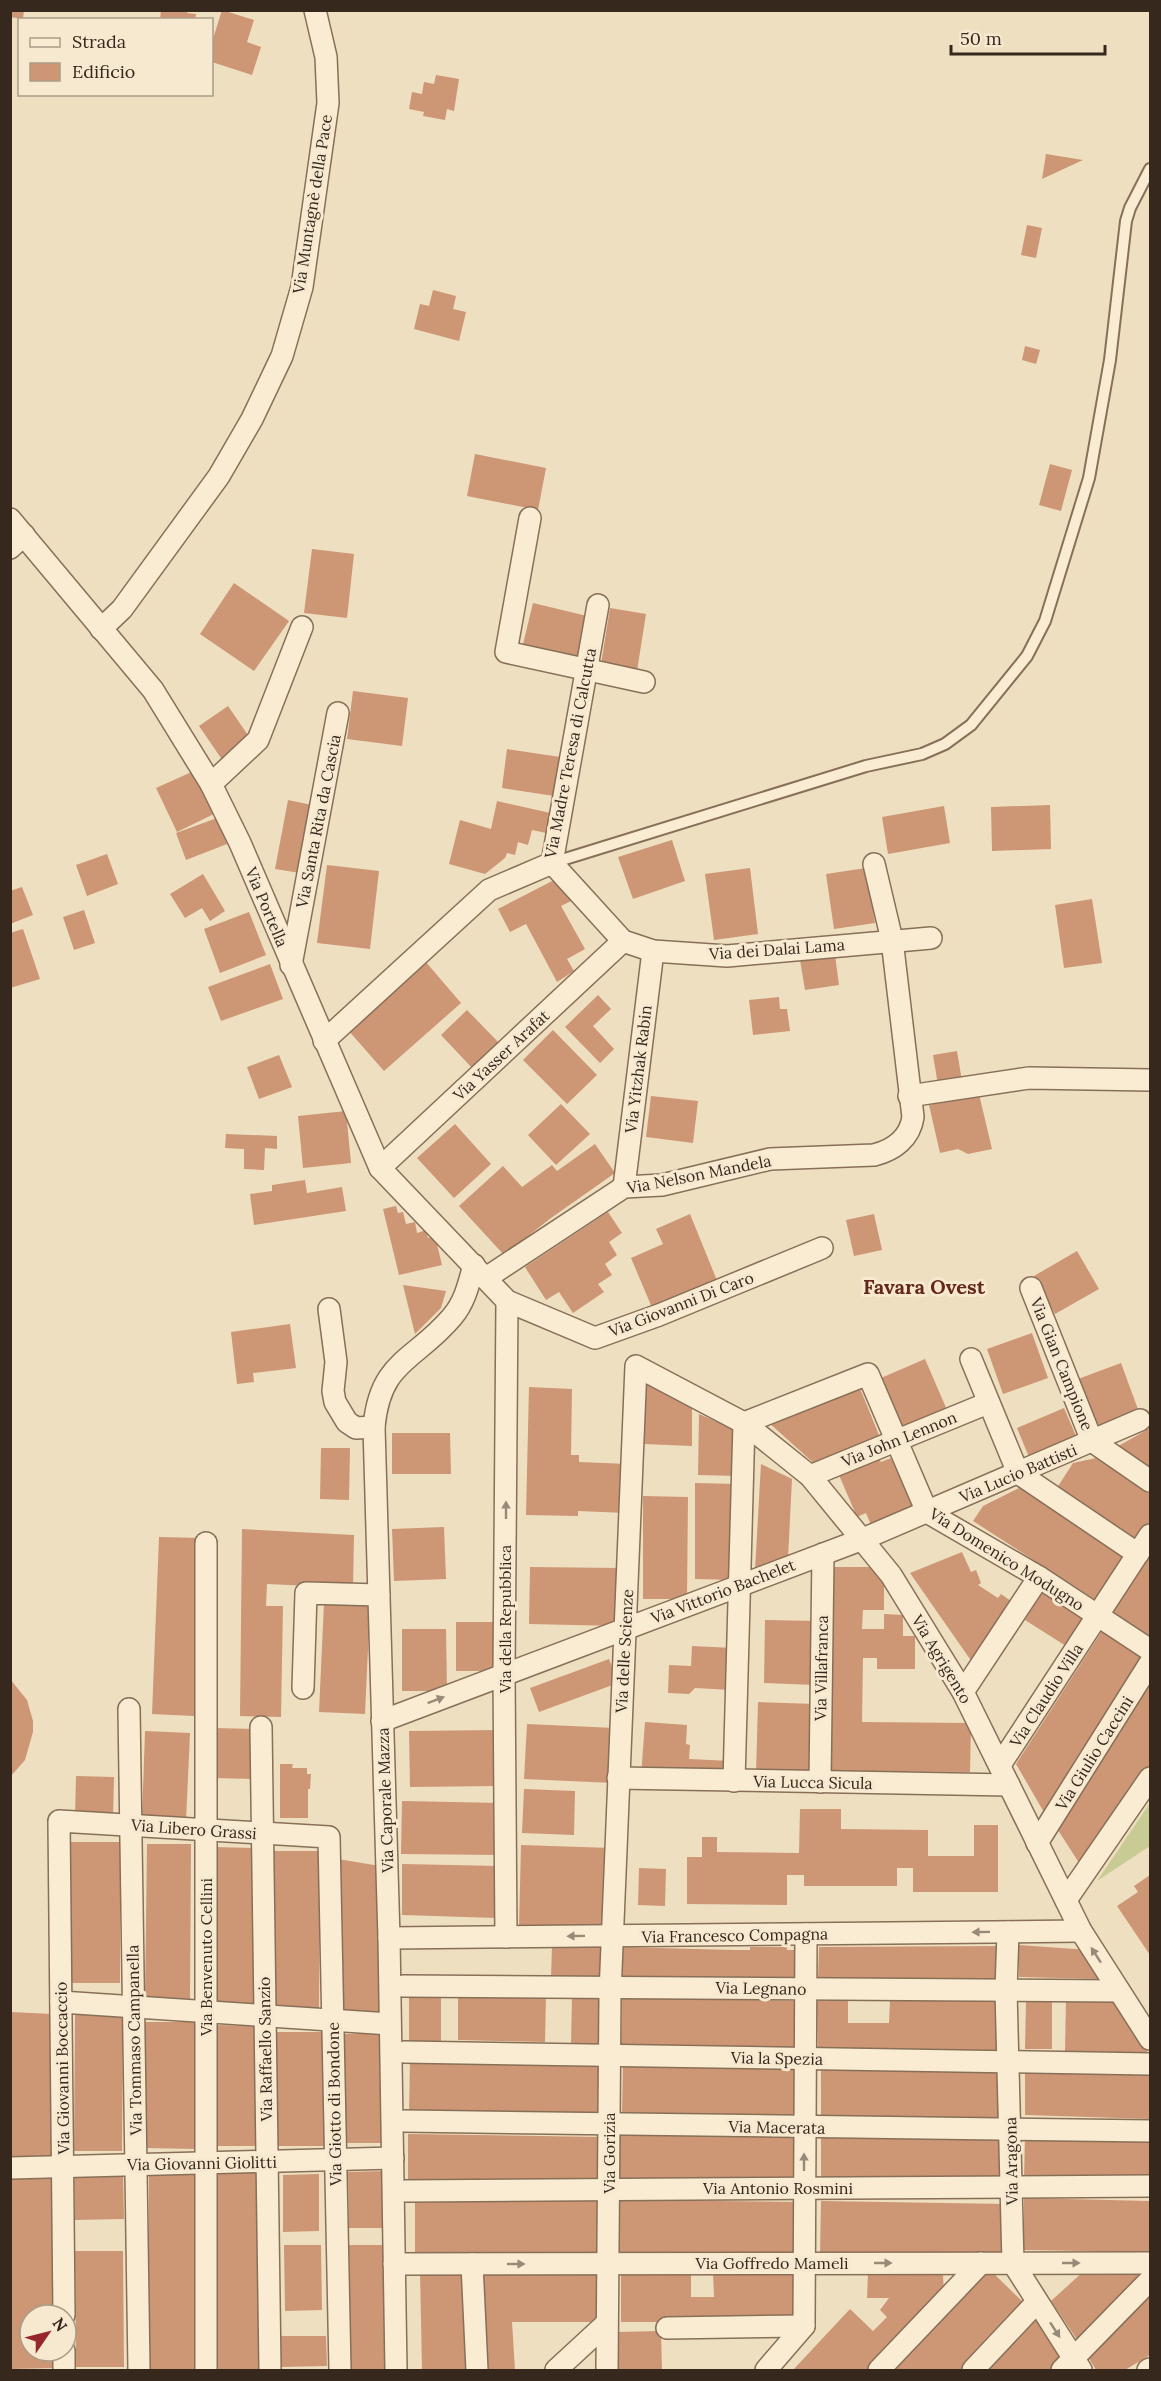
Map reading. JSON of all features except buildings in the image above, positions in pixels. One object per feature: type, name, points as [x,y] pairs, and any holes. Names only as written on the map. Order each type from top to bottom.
[{"type":"street","name":"Via Muntagnè della Pace","points":[[101,629],[122,609],[219,476],[252,419],[282,356],[302,286],[328,103],[326,57],[315,10]]},
{"type":"street","points":[[530,518],[506,652],[644,682]]},
{"type":"street","name":"Via Portella","points":[[15,534],[153,690],[211,784],[240,843],[380,1168],[507,1301]]},
{"type":"street","name":"Via Madre Teresa di Calcutta","points":[[324,1041],[489,890],[552,863],[598,605]]},
{"type":"street","points":[[211,784],[258,740],[302,627]]},
{"type":"street","name":"Via Santa Rita da Cascia","points":[[291,965],[338,713]]},
{"type":"street","name":"Via dei Dalai Lama","points":[[552,863],[623,941],[654,951],[727,956],[931,938]]},
{"type":"street","name":"Via Nelson Mandela","points":[[480,1271],[624,1187],[662,1185],[770,1158],[882,1153],[895,1146],[910,1131],[913,1117],[892,940],[874,864]]},
{"type":"street","name":"Via Yasser Arafat","points":[[380,1168],[623,941]]},
{"type":"street","name":"Via Yitzhak Rabin","points":[[624,1187],[654,951]]},
{"type":"street","points":[[909,1096],[1029,1078],[1150,1080]]},
{"type":"street","name":"Via Giovanni Di Caro","points":[[507,1301],[595,1338],[822,1248]]},
{"type":"street","name":"Via Caporale Mazza","points":[[396,2370],[405,2191],[403,1986],[396,1938],[382,1721],[374,1427],[379,1398],[388,1378],[453,1315],[480,1271]]},
{"type":"street","name":"Via Gian Campione","points":[[1031,1288],[1092,1441],[1150,1481]]},
{"type":"street","name":"Via della Repubblica","points":[[506,1937],[504,1674],[507,1301]]},
{"type":"street","points":[[329,1309],[336,1362],[333,1391],[335,1402],[347,1422],[356,1428],[374,1427]]},
{"type":"street","points":[[971,1359],[1018,1473],[1138,1554]]},
{"type":"street","name":"Via Agrigento","points":[[636,1366],[744,1423],[810,1476],[891,1575],[963,1692],[1081,1931],[1150,2039]]},
{"type":"street","name":"Via delle Scienze","points":[[612,1936],[636,1366]]},
{"type":"street","name":"Via Domenico Modugno","points":[[744,1423],[868,1374],[927,1512],[1039,1577],[1150,1650]]},
{"type":"street","name":"Via John Lennon","points":[[810,1476],[988,1403]]},
{"type":"street","name":"Via Lucio Battisti","points":[[863,1539],[1140,1420]]},
{"type":"street","points":[[734,1781],[744,1423]]},
{"type":"street","name":"Via Claudio Villa","points":[[1000,1765],[1150,1535]]},
{"type":"street","name":"Via Vittorio Bachelet","points":[[382,1721],[863,1539]]},
{"type":"street","name":"Via Benvenuto Cellini","points":[[206,1543],[206,2370]]},
{"type":"street","name":"Via Villafranca","points":[[820,1782],[823,1554]]},
{"type":"street","points":[[963,1692],[1039,1577]]},
{"type":"street","points":[[303,1688],[306,1593],[379,1595]]},
{"type":"street","name":"Via Giulio Caccini","points":[[1037,1843],[1150,1663]]},
{"type":"street","name":"Via Tommaso Campanella","points":[[129,1709],[139,2370]]},
{"type":"street","name":"Via Raffaello Sanzio","points":[[261,1726],[270,2370]]},
{"type":"street","name":"Via Lucca Sicula","points":[[618,1778],[1009,1785]]},
{"type":"street","points":[[1066,1900],[1150,1778]]},
{"type":"street","name":"Via Libero Grassi","points":[[59,1821],[329,1838]]},
{"type":"street","name":"Via Giovanni Boccaccio","points":[[59,1821],[64,2303]]},
{"type":"street","name":"Via Giotto di Bondone","points":[[329,1838],[340,2370]]},
{"type":"street","name":"Via Francesco Compagna","points":[[396,1938],[1081,1931]]},
{"type":"street","name":"Via Aragona","points":[[1008,1932],[1006,1990],[1013,2263]]},
{"type":"street","points":[[766,2370],[804,2326],[806,1934]]},
{"type":"street","name":"Via Gorizia","points":[[607,2370],[612,1936]]},
{"type":"street","name":"Via Caporale Mazza","points":[[396,1938],[390,2024],[393,2158],[400,2264]]},
{"type":"street","name":"Via Legnano","points":[[403,1986],[1119,1991]]},
{"type":"street","points":[[61,2002],[390,2024]]},
{"type":"street","name":"Via la Spezia","points":[[404,2052],[1150,2064]]},
{"type":"street","name":"Via Macerata","points":[[404,2121],[1150,2132]]},
{"type":"street","name":"Via Giovanni Giolitti","points":[[10,2168],[393,2158]]},
{"type":"street","name":"Via Antonio Rosmini","points":[[405,2191],[1150,2186]]},
{"type":"street","points":[[879,2370],[981,2263]]},
{"type":"street","points":[[1013,2263],[1038,2302],[1072,2366],[1150,2280]]},
{"type":"street","name":"Via Goffredo Mameli","points":[[400,2264],[1150,2263]]},
{"type":"street","points":[[472,2264],[477,2370]]},
{"type":"street","points":[[973,2370],[1038,2302]]},
{"type":"street","points":[[556,2370],[608,2323]]},
{"type":"street","points":[[667,2328],[804,2326]]},
{"type":"lane","points":[[552,863],[866,766],[922,754],[945,744],[971,725],[1027,656],[1045,621],[1089,477],[1110,360],[1126,221],[1130,208],[1150,169]]},
{"type":"green space","points":[[1150,1803],[1150,1846],[1097,1881]]},
{"type":"district","name":"Favara Ovest","points":[[924,1286]]}]
